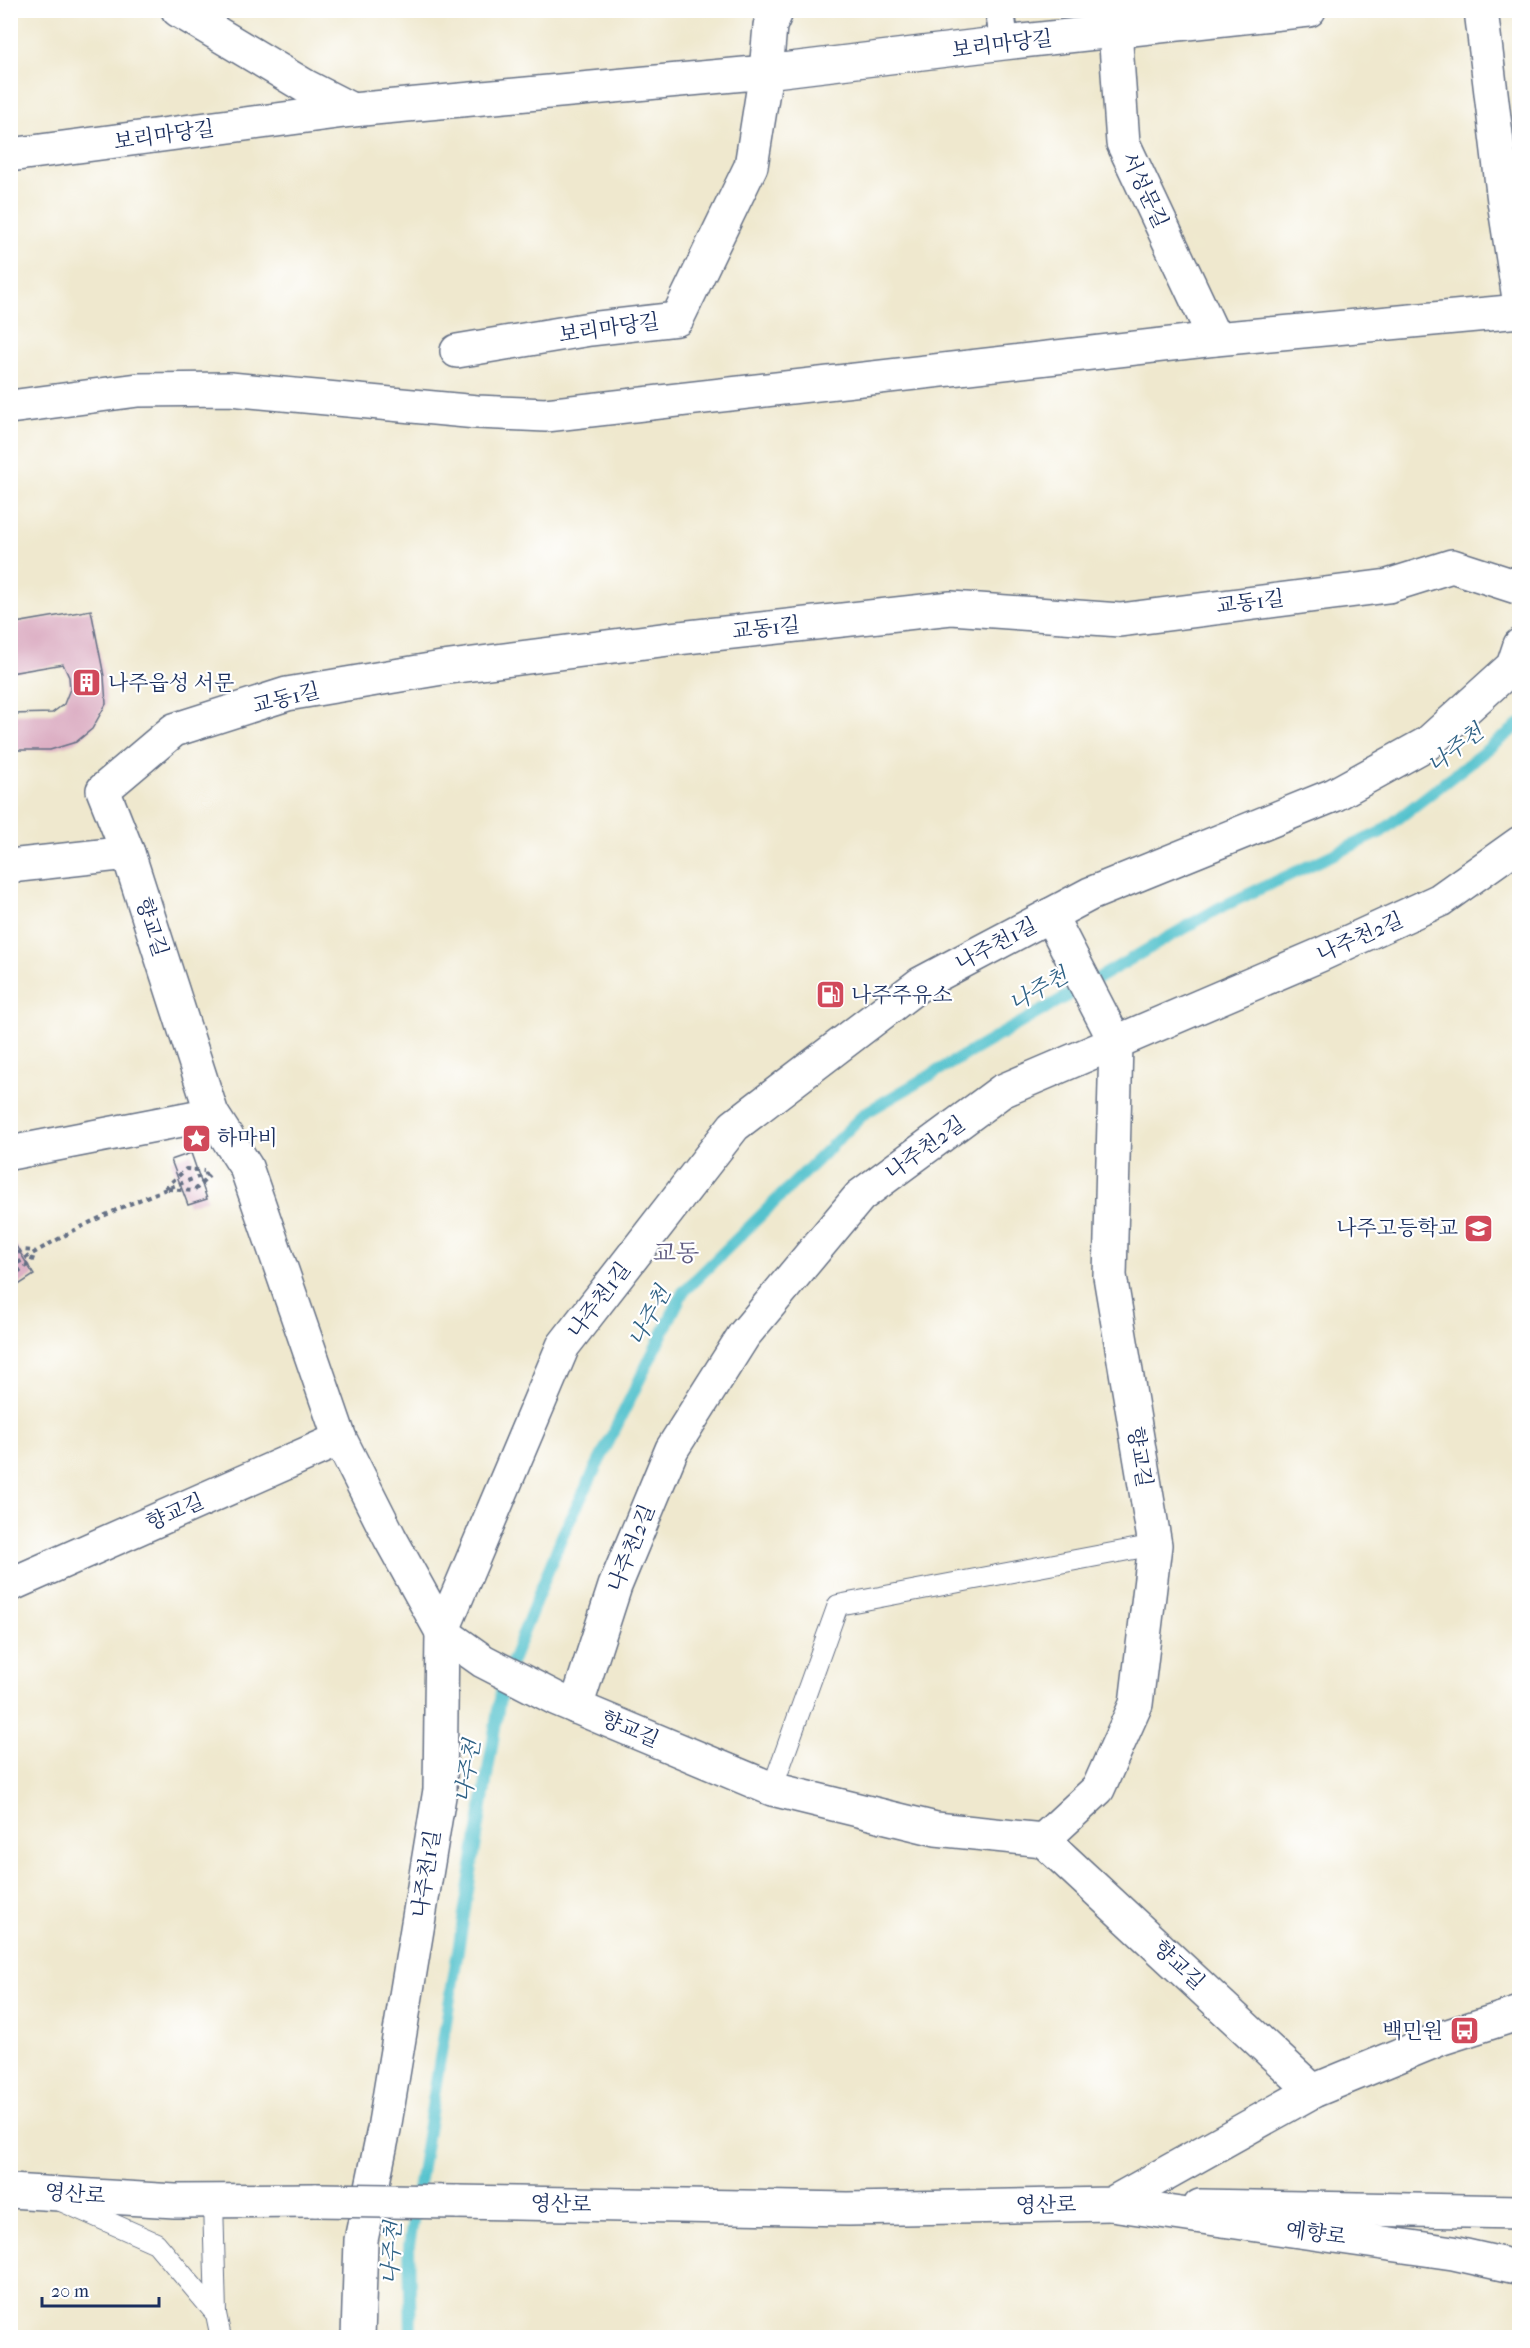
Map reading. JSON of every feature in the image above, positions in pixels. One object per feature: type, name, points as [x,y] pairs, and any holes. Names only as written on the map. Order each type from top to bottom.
[{"type":"street","points":[[178,10],[305,86],[352,110]]},
{"type":"street","name":"보리마당길","points":[[457,351],[590,329],[677,319],[751,165],[766,72],[770,26],[777,10]]},
{"type":"street","points":[[1000,10],[1004,43]]},
{"type":"street","name":"보리마당길","points":[[10,155],[352,110],[766,72],[1004,43],[1116,21],[1309,10]]},
{"type":"street","points":[[1481,10],[1503,201],[1520,305]]},
{"type":"street","name":"서성문길","points":[[1116,21],[1123,142],[1215,339]]},
{"type":"street","points":[[10,407],[138,390],[230,389],[477,412],[546,415],[1215,339],[1520,311]]},
{"type":"street","name":"교동1길","points":[[128,853],[102,790],[174,730],[287,694],[442,668],[612,646],[951,608],[1120,620],[1388,586],[1452,566],[1520,588]]},
{"type":"street","name":"나주천1길","points":[[358,2337],[361,2240],[384,2129],[441,1790],[442,1632],[563,1346],[734,1126],[920,984],[1090,894],[1334,795],[1428,743],[1513,666],[1520,645]]},
{"type":"street","name":"나주천2길","points":[[566,1703],[672,1449],[744,1335],[860,1196],[1002,1091],[1440,900],[1520,843]]},
{"type":"street","points":[[10,866],[128,853]]},
{"type":"street","name":"향교길","points":[[128,853],[212,1114],[246,1167],[340,1439],[390,1538],[442,1632],[483,1661],[566,1703],[772,1789],[936,1829],[1043,1840],[1313,2091]]},
{"type":"street","points":[[1050,915],[1116,1043]]},
{"type":"street","name":"향교길","points":[[1043,1840],[1098,1789],[1136,1704],[1155,1545],[1110,1276],[1116,1043]]},
{"type":"street","points":[[10,1153],[212,1114]]},
{"type":"street","name":"향교길","points":[[10,1585],[340,1439]]},
{"type":"street","name":"영산로","points":[[1111,2204],[1313,2091],[1442,2038],[1520,2013]]},
{"type":"street","name":"영산로","points":[[25,2192],[213,2201],[317,2200],[848,2209],[1111,2204],[1520,2212]]},
{"type":"street","name":"예향로","points":[[1111,2204],[1453,2253],[1520,2268]]},
{"type":"lane","points":[[772,1789],[838,1605],[1155,1545]]},
{"type":"lane","points":[[25,2192],[156,2243],[216,2314]]},
{"type":"lane","points":[[213,2201],[216,2314],[221,2337]]},
{"type":"path","points":[[163,1189],[186,1169],[214,1172]]},
{"type":"path","points":[[163,1189],[194,1191],[214,1172]]},
{"type":"path","points":[[10,1268],[49,1243],[163,1189],[214,1172]]},
{"type":"path","points":[[10,1258],[22,1250],[36,1251]]},
{"type":"path","points":[[10,1277],[31,1263],[36,1251]]},
{"type":"building","name":"나주읍성 서문","points":[[91,610],[104,676],[106,704],[92,729],[76,742],[50,750],[10,750],[10,714],[52,713],[64,704],[70,689],[69,677],[63,664],[10,673],[10,624]]},
{"type":"building","points":[[191,1153],[207,1199],[188,1205],[171,1160]]},
{"type":"building","points":[[14,1243],[34,1275],[17,1286],[10,1276],[10,1246]]},
{"type":"waterway","name":"나주천","points":[[411,2338],[409,2245],[502,1686],[562,1536],[683,1292],[865,1113],[1219,908],[1381,832],[1520,724]]},
{"type":"place","name":"나주읍성 서문","points":[[87,683]]},
{"type":"place","name":"나주주유소","points":[[830,995]]},
{"type":"place","name":"하마비","points":[[196,1138]]},
{"type":"place","name":"나주고등학교","points":[[1479,1228]]},
{"type":"place","name":"백민원","points":[[1464,2031]]},
{"type":"district","name":"교동","points":[[676,1253]]}]
